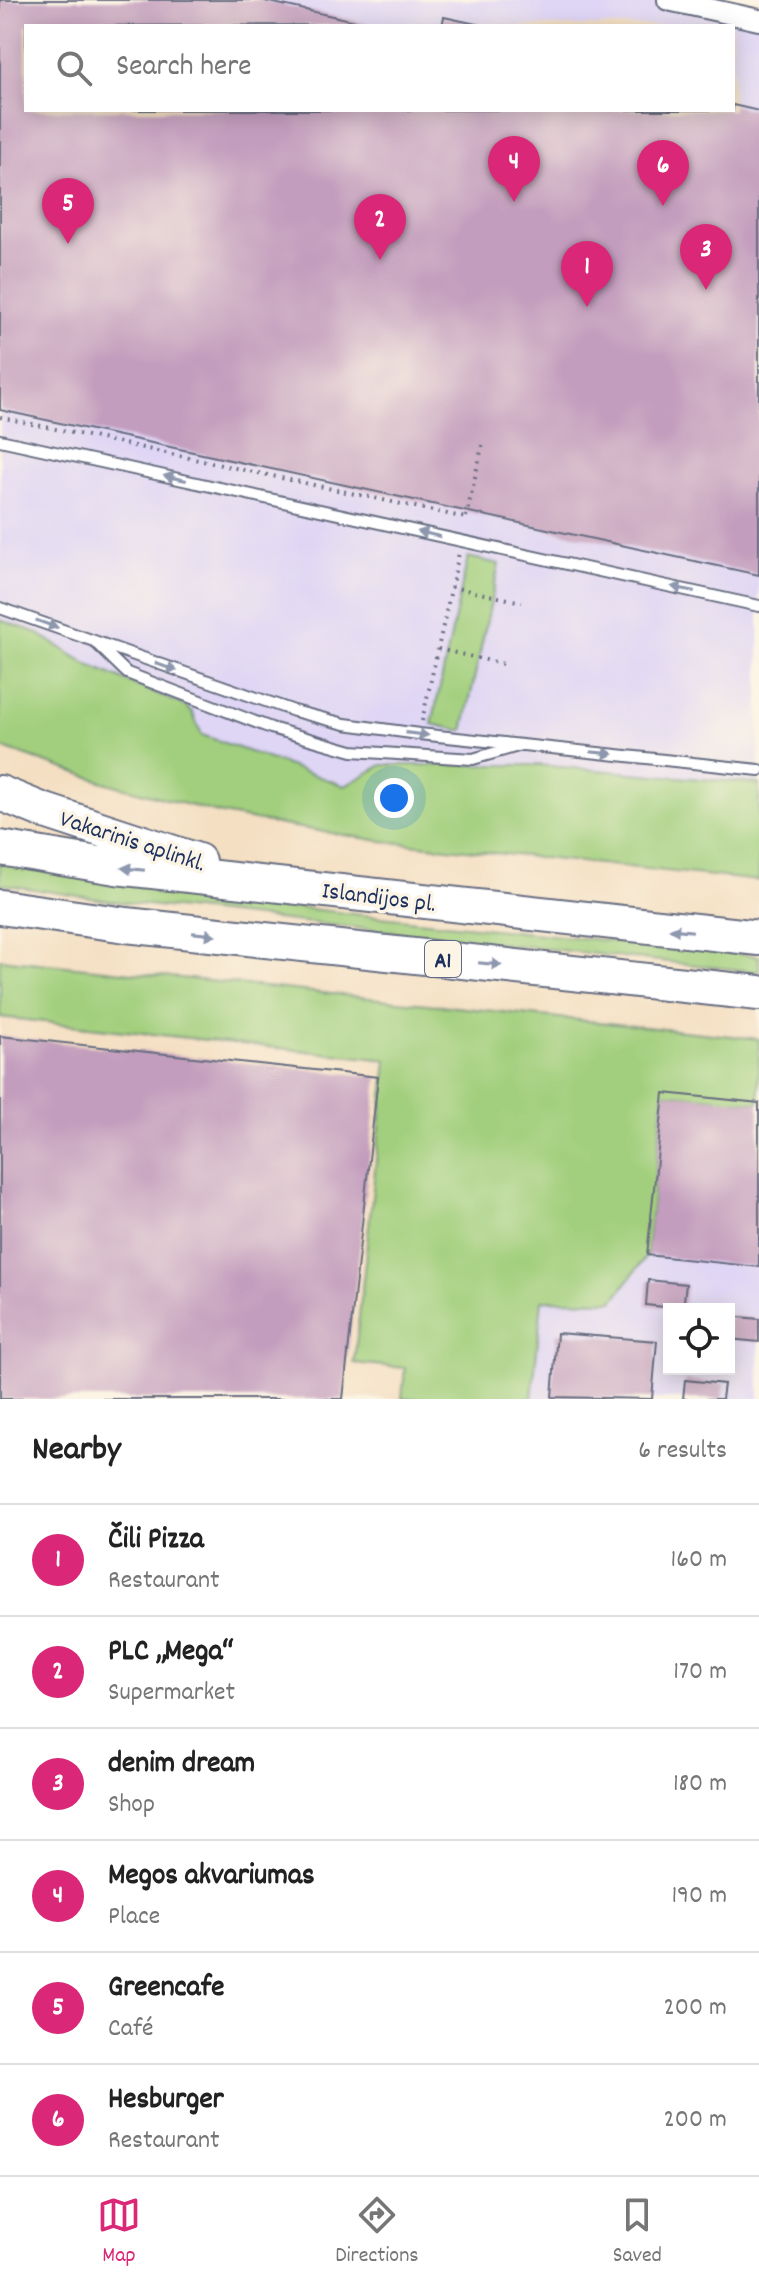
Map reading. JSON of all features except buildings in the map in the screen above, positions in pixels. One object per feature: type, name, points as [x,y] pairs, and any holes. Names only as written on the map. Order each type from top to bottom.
[{"type":"highway","name":"Vakarinis aplinkl.","points":[[0,793],[42,810],[267,883]]},
{"type":"highway","name":"Islandijos pl.","points":[[0,848],[116,867],[759,938]]},
{"type":"highway","name":"A1","points":[[0,907],[126,925],[759,993]]},
{"type":"highway","points":[[0,921],[126,925]]},
{"type":"street","points":[[668,0],[759,20]]},
{"type":"lane","points":[[0,440],[759,606]]},
{"type":"lane","points":[[0,608],[294,711],[345,724],[759,770]]},
{"type":"lane","points":[[93,640],[127,673],[271,728],[352,751],[473,759],[524,745]]},
{"type":"path","points":[[0,417],[466,518]]},
{"type":"path","points":[[419,734],[483,442]]},
{"type":"path","points":[[451,587],[522,602]]},
{"type":"path","points":[[438,649],[508,665]]},
{"type":"shaded area","points":[[0,0],[731,0],[759,6],[759,784],[538,765],[382,765],[345,787],[202,734],[192,712],[89,665],[35,632],[0,620]]},
{"type":"shaded area","points":[[664,1093],[759,1103],[759,1399],[532,1399],[542,1300],[613,1301]]},
{"type":"green space","points":[[468,557],[499,564],[463,731],[432,724]]},
{"type":"green space","points":[[0,620],[35,632],[89,665],[185,706],[192,712],[202,735],[345,786],[382,765],[538,765],[759,784],[759,881],[381,841],[276,824],[222,814],[107,783],[0,747]]},
{"type":"green space","points":[[0,861],[188,893],[283,905],[759,956],[759,972],[111,901],[0,884]]},
{"type":"green space","points":[[0,959],[759,1039],[759,1103],[664,1093],[647,1255],[613,1301],[542,1300],[532,1399],[402,1399],[405,1368],[354,1363],[387,1060],[0,1017]]},
{"type":"place","name":"Megos akvariumas","points":[[514,202]]},
{"type":"place","name":"Hesburger","points":[[663,206]]},
{"type":"place","name":"Greencafe","points":[[68,244]]},
{"type":"place","name":"PLC „Mega“","points":[[380,260]]},
{"type":"place","name":"denim dream","points":[[706,290]]},
{"type":"place","name":"Čili Pizza","points":[[587,307]]}]
